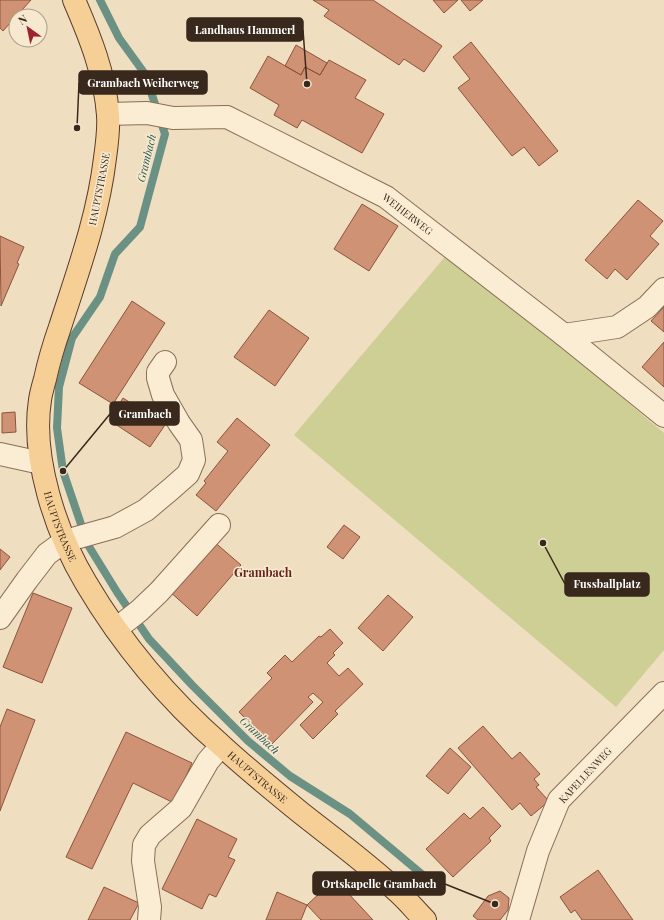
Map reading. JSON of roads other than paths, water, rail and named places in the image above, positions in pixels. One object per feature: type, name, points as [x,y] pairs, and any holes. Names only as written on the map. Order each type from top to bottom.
[{"type":"main road","name":"HAUPTSTRASSE","points":[[74,0],[90,37],[98,62],[108,114],[103,174],[93,225],[52,352],[40,398],[38,441],[50,497],[59,527],[80,537],[72,557],[85,582],[127,620],[151,676],[181,708],[222,746],[363,862],[400,894],[425,920]]},
{"type":"street","name":"WEIHERWEG","points":[[108,114],[147,113],[173,118],[227,117],[386,197],[564,335],[664,416]]},
{"type":"street","points":[[564,335],[617,327],[647,307],[664,289]]},
{"type":"street","points":[[0,618],[47,554],[80,537],[115,527],[146,510],[188,474],[194,460],[191,440],[163,395],[158,378],[158,372],[165,362]]},
{"type":"street","points":[[0,454],[42,463]]},
{"type":"street","points":[[127,620],[159,592],[219,525]]},
{"type":"street","name":"KAPELLENWEG","points":[[518,920],[538,851],[560,800],[664,692]]},
{"type":"street","points":[[149,920],[150,907],[143,861],[144,845],[150,835],[181,808],[208,761],[222,746]]},
{"type":"waterway","name":"Grambach","points":[[100,0],[119,38],[145,74],[165,134],[140,227],[115,254],[100,297],[72,338],[59,387],[57,428],[63,471],[88,545],[117,592],[149,639],[248,741],[290,776],[350,814],[430,881]]},
{"type":"place","name":"Landhaus Hammerl","points":[[307,84]]},
{"type":"place","name":"Grambach Weiherweg","points":[[77,128]]},
{"type":"place","name":"Grambach","points":[[63,471]]},
{"type":"place","name":"Fussballplatz","points":[[543,543]]},
{"type":"place","name":"Ortskapelle Grambach","points":[[495,904]]},
{"type":"district","name":"Grambach","points":[[263,572]]}]
